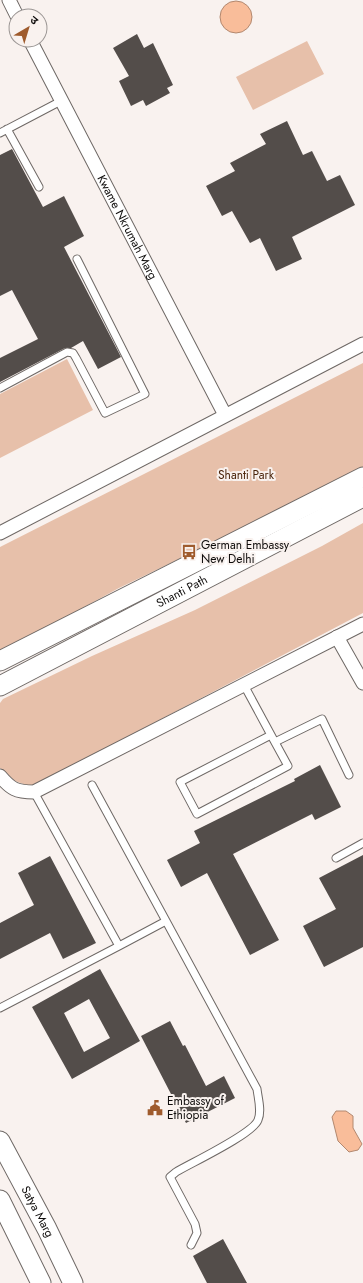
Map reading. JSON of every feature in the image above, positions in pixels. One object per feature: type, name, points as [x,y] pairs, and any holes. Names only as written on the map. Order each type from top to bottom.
[{"type":"main road","name":"Shanti Path","points":[[0,661],[363,477]]},
{"type":"main road","name":"Shanti Path","points":[[0,686],[363,497]]},
{"type":"main road","name":"Satya Marg","points":[[0,1141],[47,1229],[73,1283]]},
{"type":"main road","points":[[0,1200],[41,1283]]},
{"type":"street","name":"Kwame Nkrumah Marg","points":[[34,48],[225,416]]},
{"type":"street","points":[[0,533],[363,344]]},
{"type":"street","points":[[0,776],[9,786],[22,792],[34,792],[363,624]]},
{"type":"street","points":[[337,637],[363,683]]},
{"type":"lane","points":[[0,133],[61,100]]},
{"type":"lane","points":[[7,129],[39,187]]},
{"type":"lane","points":[[0,388],[68,352],[73,352],[105,413],[145,394],[77,259]]},
{"type":"lane","points":[[244,685],[288,766],[197,814],[180,782],[271,735]]},
{"type":"lane","points":[[275,742],[322,719],[349,775]]},
{"type":"lane","points":[[92,785],[257,1089],[259,1109],[258,1121],[249,1130],[176,1172],[170,1177],[195,1224],[197,1233],[191,1245]]},
{"type":"lane","points":[[34,792],[119,946]]},
{"type":"lane","points":[[336,858],[363,843]]},
{"type":"lane","points":[[0,1008],[166,921]]},
{"type":"green space","points":[[307,41],[324,74],[253,110],[236,77]]},
{"type":"green space","points":[[67,359],[93,410],[0,458],[0,394]]},
{"type":"green space","name":"Shanti Park","points":[[363,363],[363,467],[266,517],[119,588],[0,653],[0,547]]},
{"type":"green space","points":[[363,523],[363,613],[32,787],[15,781],[0,768],[0,703],[3,699],[92,656],[195,610],[322,546]]},
{"type":"shaded area","points":[[233,1],[239,1],[249,8],[252,17],[251,23],[245,30],[239,33],[233,33],[223,26],[220,20],[220,14],[227,4]]},
{"type":"shaded area","points":[[336,1111],[346,1111],[353,1116],[353,1128],[362,1144],[358,1150],[349,1152],[338,1141],[332,1117]]},
{"type":"building","points":[[137,34],[144,48],[153,43],[173,85],[167,88],[170,93],[146,106],[143,100],[131,106],[119,81],[129,76],[113,48]]},
{"type":"building","points":[[287,121],[303,155],[312,151],[327,181],[340,175],[355,205],[292,237],[302,259],[276,271],[260,238],[250,243],[232,211],[222,216],[206,186],[235,171],[230,163],[266,144],[260,134]]},
{"type":"building","points":[[12,149],[43,207],[64,196],[84,236],[64,247],[121,357],[98,369],[83,341],[71,348],[65,348],[0,382],[0,358],[38,339],[12,290],[0,296],[0,155]]},
{"type":"building","points":[[320,765],[341,807],[315,820],[312,814],[233,854],[279,940],[250,955],[207,873],[181,887],[167,860],[200,843],[194,831],[295,781],[294,779]]},
{"type":"building","points":[[363,855],[363,947],[324,967],[303,926],[336,909],[319,878]]},
{"type":"building","points":[[50,856],[96,943],[63,959],[50,933],[0,959],[0,923],[34,905],[18,873]]},
{"type":"building","points":[[100,969],[140,1041],[72,1079],[32,1007]],"holes":[[[89,999],[110,1038],[84,1052],[64,1013]]]},
{"type":"building","points":[[170,1021],[183,1046],[185,1045],[206,1086],[224,1076],[235,1098],[186,1123],[141,1036]]},
{"type":"building","points":[[223,1239],[247,1283],[207,1283],[193,1256]]},
{"type":"place","name":"German Embassy New Delhi","points":[[189,552]]},
{"type":"place","name":"Embassy of Ethiopia","points":[[155,1108]]}]
